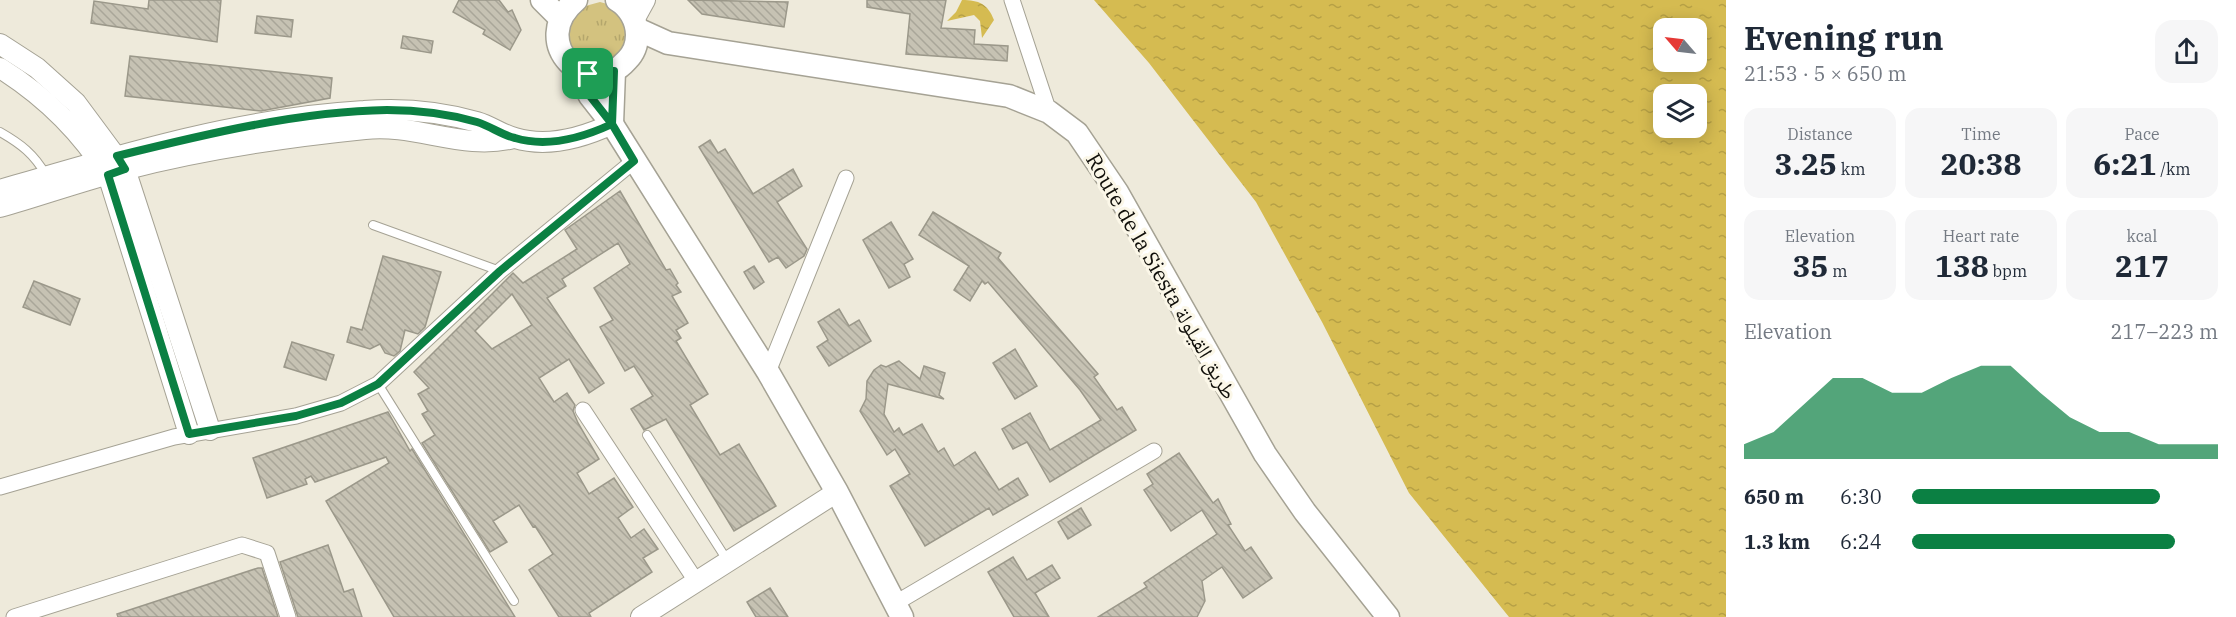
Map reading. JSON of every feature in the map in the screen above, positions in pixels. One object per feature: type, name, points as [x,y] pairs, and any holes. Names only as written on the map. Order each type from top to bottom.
[{"type":"main road","points":[[542,0],[560,18]]},
{"type":"main road","points":[[576,0],[560,18],[557,41],[567,62],[588,74],[614,71],[630,57],[635,32],[620,1]]},
{"type":"main road","name":"Route de la Siesta طريق القيلولة","points":[[635,32],[668,44],[1009,96],[1049,112],[1077,133],[1110,182],[1265,454],[1305,512],[1388,617]]},
{"type":"main road","points":[[576,69],[590,96],[612,124],[768,372],[837,492],[898,610]]},
{"type":"main road","points":[[612,124],[614,71]]},
{"type":"street","points":[[635,32],[645,0]]},
{"type":"street","points":[[1012,0],[1049,112]]},
{"type":"street","points":[[0,44],[57,84],[93,122],[112,165],[210,430]]},
{"type":"street","points":[[0,68],[57,112],[112,165],[189,434]]},
{"type":"street","points":[[0,207],[112,165],[263,124],[366,110],[415,112],[476,122],[513,138],[539,141],[565,140],[612,124]]},
{"type":"street","points":[[0,487],[189,434],[296,416],[341,403],[378,384],[500,271],[634,161]]},
{"type":"street","points":[[0,190],[47,176],[112,165]]},
{"type":"street","points":[[768,372],[846,178]]},
{"type":"street","points":[[583,410],[696,581]]},
{"type":"street","points":[[898,610],[1154,451]]},
{"type":"street","points":[[648,615],[696,581],[837,492]]},
{"type":"street","points":[[14,617],[242,545],[267,553],[288,617]]},
{"type":"lane","points":[[0,132],[35,156],[47,176]]},
{"type":"lane","points":[[373,225],[500,271]]},
{"type":"lane","points":[[378,384],[514,601]]},
{"type":"lane","points":[[647,435],[728,561]]},
{"type":"green space","points":[[600,2],[611,5],[627,20],[625,53],[599,69],[571,56],[566,26],[578,8]]},
{"type":"water","points":[[962,0],[982,4],[992,15],[994,20],[982,38],[980,21],[974,15],[947,21],[956,12]]},
{"type":"water","points":[[1094,0],[1726,0],[1726,617],[1509,617],[1409,493],[1322,322],[1256,202],[1149,63]]},
{"type":"building","points":[[149,0],[221,0],[217,42],[91,23],[94,1],[148,9]]},
{"type":"building","points":[[459,0],[499,0],[508,12],[512,10],[521,30],[510,50],[483,34],[485,30],[453,12]]},
{"type":"building","points":[[688,0],[788,2],[784,27],[702,14]]},
{"type":"building","points":[[867,0],[946,0],[941,28],[975,30],[974,44],[1008,46],[1007,61],[906,54],[910,14],[867,7]]},
{"type":"building","points":[[257,16],[293,20],[291,37],[255,33]]},
{"type":"building","points":[[403,36],[433,41],[431,53],[401,48]]},
{"type":"building","points":[[130,56],[332,78],[330,98],[261,111],[125,96]]},
{"type":"building","points":[[710,140],[718,153],[725,149],[753,194],[793,169],[802,186],[777,202],[807,249],[804,256],[786,268],[778,257],[769,262],[699,147]]},
{"type":"building","points":[[620,191],[666,270],[670,269],[681,292],[672,296],[688,323],[676,330],[681,338],[676,341],[708,394],[690,405],[720,455],[739,444],[776,506],[734,531],[666,419],[644,430],[631,409],[653,396],[634,366],[625,371],[600,327],[613,320],[594,288],[630,264],[618,243],[562,279],[566,286],[547,298],[604,383],[589,393],[569,359],[539,378],[554,402],[567,393],[575,405],[573,411],[578,423],[599,459],[577,473],[589,494],[614,478],[633,507],[618,518],[631,538],[644,529],[658,549],[643,558],[652,572],[589,613],[591,617],[559,617],[529,570],[553,554],[519,505],[493,521],[507,542],[490,552],[422,443],[435,435],[422,414],[428,411],[418,394],[429,388],[414,372],[513,273],[523,283],[577,249],[565,230]],"holes":[[[512,294],[532,325],[492,349],[475,331]]]},
{"type":"building","points":[[933,212],[1001,253],[998,258],[1098,374],[1094,377],[1117,410],[1122,407],[1136,430],[1050,482],[1027,442],[1013,449],[1002,429],[1030,413],[1050,450],[1101,420],[1080,390],[988,282],[985,284],[982,281],[970,301],[954,290],[969,266],[919,235]]},
{"type":"building","points":[[891,222],[913,259],[904,264],[910,277],[889,288],[863,240]]},
{"type":"building","points":[[383,256],[441,272],[425,327],[418,334],[405,330],[400,351],[394,356],[385,353],[380,344],[370,349],[347,342],[351,327],[362,330]]},
{"type":"building","points":[[754,266],[764,282],[754,289],[744,272]]},
{"type":"building","points":[[34,281],[80,299],[70,325],[23,307]]},
{"type":"building","points":[[839,309],[849,326],[859,320],[871,341],[829,366],[817,347],[828,340],[818,322]]},
{"type":"building","points":[[292,342],[334,355],[326,380],[284,367]]},
{"type":"building","points":[[1015,349],[1037,386],[1015,399],[993,363]]},
{"type":"building","points":[[899,361],[920,379],[924,366],[945,373],[939,395],[944,399],[888,384],[884,414],[894,432],[899,428],[903,435],[922,424],[938,452],[944,448],[954,466],[975,452],[999,490],[1018,478],[1028,495],[993,515],[989,508],[925,546],[890,486],[910,474],[895,449],[887,455],[860,411],[866,399],[867,381],[874,370],[881,365],[886,367]]},
{"type":"building","points":[[388,412],[410,451],[412,449],[515,617],[394,617],[326,501],[389,463],[386,457],[315,482],[311,476],[305,479],[307,484],[267,498],[253,458]]},
{"type":"building","points":[[1179,453],[1213,503],[1218,499],[1231,524],[1228,525],[1245,551],[1251,547],[1272,578],[1243,598],[1222,567],[1202,581],[1205,601],[1197,617],[1098,617],[1147,587],[1144,583],[1217,534],[1202,510],[1171,531],[1144,490],[1153,484],[1147,474]]},
{"type":"building","points":[[1081,508],[1091,525],[1068,539],[1058,522]]},
{"type":"building","points":[[328,545],[344,592],[353,589],[362,617],[298,617],[280,562]]},
{"type":"building","points":[[1013,557],[1027,580],[1052,565],[1060,578],[1035,593],[1049,617],[1014,617],[988,572]]},
{"type":"building","points":[[262,568],[278,617],[118,617],[117,614]]},
{"type":"building","points":[[770,588],[788,617],[756,617],[747,602]]},
{"type":"route","points":[[588,74],[576,69],[590,96],[612,124],[581,137],[565,140],[548,142],[513,138],[489,126],[436,114],[366,110],[263,124],[117,156],[125,169],[108,175],[189,434],[296,416],[341,403],[378,384],[500,271],[634,161],[612,124],[614,71],[601,75],[588,74]]}]
